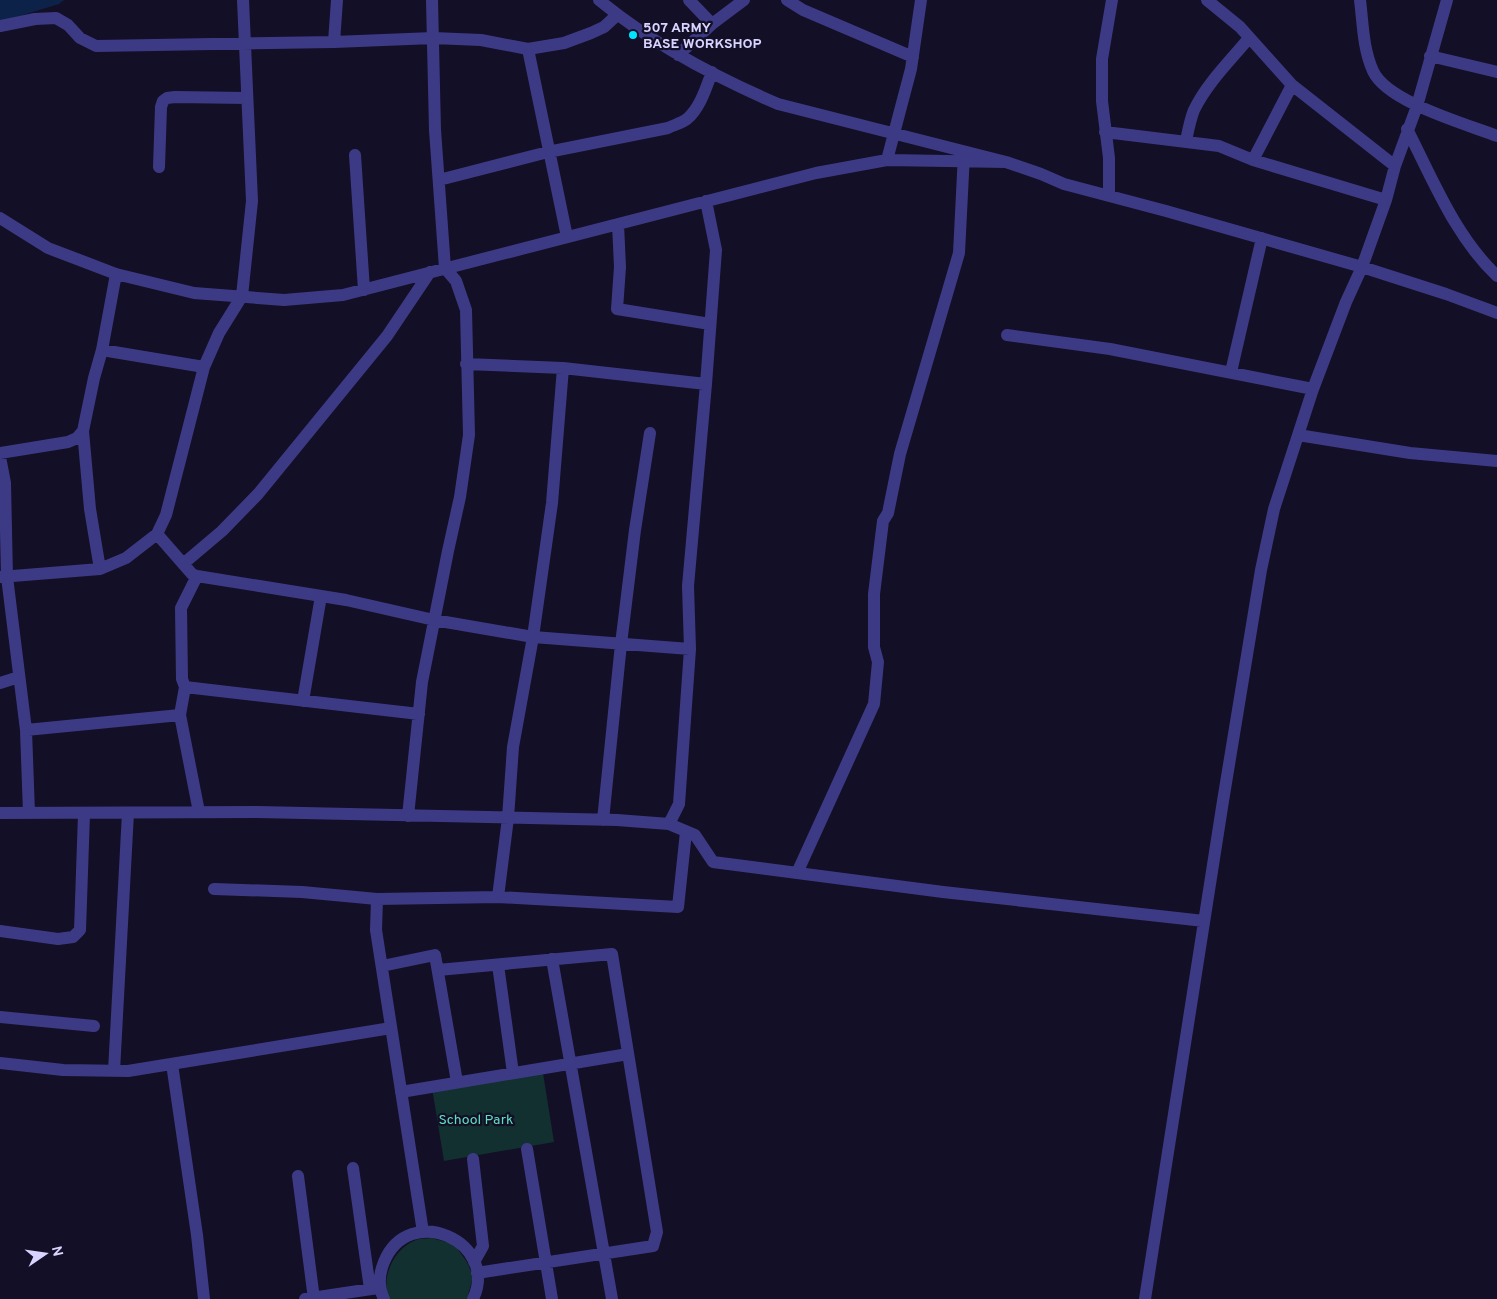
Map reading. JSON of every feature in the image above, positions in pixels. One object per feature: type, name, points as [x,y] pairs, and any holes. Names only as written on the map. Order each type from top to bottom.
[{"type":"street","points":[[3,577],[100,569],[126,558],[156,534],[166,515],[204,367],[219,333],[241,298],[252,201],[242,0]]},
{"type":"street","points":[[334,42],[337,0]]},
{"type":"street","points":[[408,816],[422,682],[460,497],[469,435],[466,310],[456,281],[445,268],[439,180],[432,0]]},
{"type":"street","points":[[599,0],[616,14],[678,55],[747,91],[778,104],[894,133],[964,156],[1006,162],[1064,184],[1362,267],[1446,294],[1497,313]]},
{"type":"street","points":[[690,0],[712,24]]},
{"type":"street","points":[[678,55],[712,24],[744,0]]},
{"type":"street","points":[[787,0],[803,10],[912,58]]},
{"type":"street","points":[[887,160],[912,58],[921,0]]},
{"type":"street","points":[[1109,196],[1109,158],[1102,101],[1102,59],[1112,0]]},
{"type":"street","points":[[1207,0],[1240,27],[1292,85],[1395,166]]},
{"type":"street","points":[[1360,0],[1366,51],[1374,74],[1388,89],[1417,106],[1497,136]]},
{"type":"street","points":[[1145,1299],[1260,570],[1274,509],[1313,389],[1346,302],[1362,267],[1386,200],[1395,166],[1417,106],[1447,0]]},
{"type":"street","points":[[0,26],[35,19],[56,18],[68,25],[80,38],[96,46],[334,42],[433,38],[481,40],[528,49],[564,43],[591,33],[604,27],[616,14]]},
{"type":"street","points":[[1186,141],[1194,112],[1201,99],[1210,85],[1250,38]]},
{"type":"street","points":[[528,49],[567,237]]},
{"type":"street","points":[[1430,56],[1497,72]]},
{"type":"street","points":[[439,180],[548,152],[668,128],[685,121],[694,112],[712,72]]},
{"type":"street","points":[[1253,160],[1292,85]]},
{"type":"street","points":[[159,167],[161,107],[163,101],[167,98],[175,97],[247,98]]},
{"type":"street","points":[[1408,129],[1456,225],[1497,276]]},
{"type":"street","points":[[1105,132],[1219,146],[1253,160],[1386,200]]},
{"type":"street","points":[[355,155],[364,290]]},
{"type":"street","points":[[0,218],[48,248],[116,274],[194,293],[284,300],[342,295],[364,290],[816,172],[887,160],[964,156]]},
{"type":"street","points":[[797,873],[874,704],[878,662],[874,647],[874,594],[883,521],[888,513],[900,454],[958,253],[964,156]]},
{"type":"street","points":[[669,824],[679,804],[690,649],[688,586],[716,250],[706,201]]},
{"type":"street","points":[[618,224],[620,267],[618,309],[710,324]]},
{"type":"street","points":[[1231,372],[1262,238]]},
{"type":"street","points":[[183,564],[222,531],[258,494],[387,336],[430,272]]},
{"type":"street","points":[[100,569],[90,509],[83,430],[102,350],[116,274]]},
{"type":"street","points":[[1007,335],[1110,349],[1313,389]]},
{"type":"street","points":[[102,350],[204,367]]},
{"type":"street","points":[[466,364],[564,368],[706,384]]},
{"type":"street","points":[[498,897],[508,818],[513,746],[533,637],[552,503],[564,368]]},
{"type":"street","points":[[0,453],[68,442],[77,438],[83,430]]},
{"type":"street","points":[[603,820],[635,530],[650,433]]},
{"type":"street","points":[[1298,435],[1410,453],[1497,461]]},
{"type":"street","points":[[0,457],[4,483],[3,577],[26,730],[29,813]]},
{"type":"street","points":[[156,534],[192,574],[197,576],[321,596],[434,620],[533,637],[690,649]]},
{"type":"street","points":[[197,576],[181,608],[182,679],[185,687],[180,716],[199,812]]},
{"type":"street","points":[[303,701],[321,596]]},
{"type":"street","points":[[0,683],[19,678]]},
{"type":"street","points":[[185,687],[419,714]]},
{"type":"street","points":[[26,730],[180,716]]},
{"type":"street","points":[[0,813],[258,812],[603,820],[669,824],[695,835],[713,862],[943,892],[1204,921]]},
{"type":"street","points":[[114,1071],[128,813]]},
{"type":"street","points":[[0,931],[58,939],[72,937],[80,930],[84,814]]},
{"type":"street","points":[[214,890],[302,892],[377,899],[498,897],[678,907],[686,832]]},
{"type":"street","points":[[377,899],[376,930],[424,1232]]},
{"type":"street","points":[[438,970],[612,954],[657,1232],[654,1246],[546,1263],[476,1268]]},
{"type":"street","points":[[382,966],[435,955],[457,1082]]},
{"type":"street","points":[[552,959],[612,1299]]},
{"type":"street","points":[[498,964],[513,1073]]},
{"type":"street","points":[[0,1017],[94,1026]]},
{"type":"street","points":[[0,1063],[64,1070],[128,1071],[391,1028]]},
{"type":"street","points":[[401,1092],[628,1054]]},
{"type":"street","points":[[172,1064],[197,1235],[204,1299]]},
{"type":"street","points":[[527,1149],[552,1299]]},
{"type":"street","points":[[473,1159],[483,1246],[476,1268],[476,1293],[473,1299]]},
{"type":"street","points":[[353,1168],[380,1294]]},
{"type":"street","points":[[298,1176],[311,1299],[380,1294]]},
{"type":"street","points":[[380,1294],[380,1272],[389,1251],[405,1237],[435,1231],[452,1236],[465,1247],[476,1268]]},
{"type":"green space","name":"School Park","points":[[543,1073],[554,1142],[444,1161],[432,1088]]},
{"type":"green space","points":[[431,1238],[454,1244],[467,1262],[473,1276],[467,1299],[389,1299],[386,1282],[395,1257],[408,1244],[418,1239]]},
{"type":"water","points":[[0,0],[64,0],[59,4],[0,22]]},
{"type":"place","name":"507 ARMY BASE WORKSHOP","points":[[633,35]]}]
